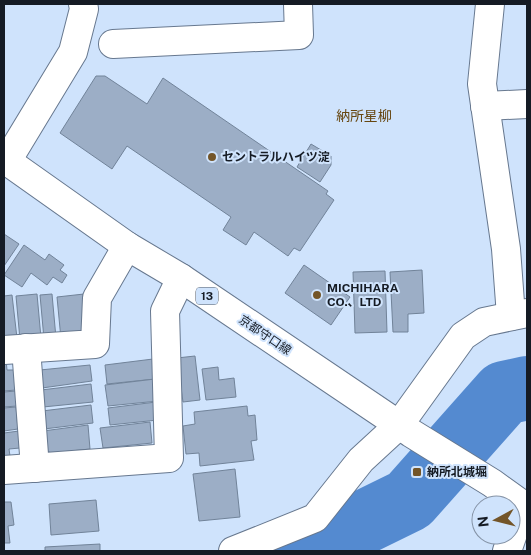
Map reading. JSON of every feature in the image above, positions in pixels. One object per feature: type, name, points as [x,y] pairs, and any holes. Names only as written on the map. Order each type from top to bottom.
[{"type":"street","points":[[5,160],[72,52],[84,4]]},
{"type":"street","points":[[113,44],[298,35],[298,4]]},
{"type":"street","points":[[233,551],[315,518],[361,460],[405,429],[462,336],[484,322],[519,315],[506,249],[482,84],[490,4]]},
{"type":"street","points":[[485,106],[527,104]]},
{"type":"street","name":"京都守口線","points":[[5,160],[127,246],[181,278],[405,429],[492,483],[525,507]]},
{"type":"street","points":[[35,468],[15,349],[95,344],[97,298],[127,246]]},
{"type":"street","points":[[4,470],[169,458],[165,311],[181,278]]},
{"type":"street","points":[[507,551],[525,507]]},
{"type":"building","name":"セントラルハイツ淀","points":[[96,76],[105,76],[147,104],[163,78],[328,191],[326,194],[334,200],[300,251],[294,248],[288,256],[254,232],[246,245],[223,230],[231,217],[127,146],[112,169],[60,133]]},
{"type":"building","points":[[311,144],[331,156],[331,165],[320,182],[297,167]]},
{"type":"building","points":[[4,234],[19,244],[4,266]]},
{"type":"building","points":[[24,245],[45,260],[49,254],[64,265],[60,270],[67,275],[62,283],[53,277],[47,285],[31,273],[22,287],[4,275]]},
{"type":"building","name":"MICHIHARA CO.、LTD","points":[[304,265],[350,297],[331,325],[285,293]]},
{"type":"building","points":[[422,270],[424,313],[408,314],[408,332],[393,332],[390,272]]},
{"type":"building","points":[[385,271],[387,332],[355,333],[353,272]]},
{"type":"building","points":[[37,294],[41,338],[20,340],[16,296]]},
{"type":"building","points":[[52,294],[56,338],[44,339],[40,295]]},
{"type":"building","points":[[84,294],[86,329],[79,337],[61,339],[57,297]]},
{"type":"building","points":[[12,295],[17,338],[4,339],[4,296]]},
{"type":"building","points":[[195,356],[200,400],[183,402],[177,358]]},
{"type":"building","points":[[153,359],[155,379],[107,384],[105,365]]},
{"type":"building","points":[[6,360],[7,370],[14,370],[16,390],[4,391],[4,361]]},
{"type":"building","points":[[90,365],[92,381],[42,388],[40,370]]},
{"type":"building","points":[[218,367],[219,380],[234,378],[236,397],[206,400],[202,369]]},
{"type":"building","points":[[155,379],[158,401],[108,406],[105,385]]},
{"type":"building","points":[[91,384],[93,402],[43,407],[41,390]]},
{"type":"building","points":[[16,391],[17,406],[4,407],[4,392]]},
{"type":"building","points":[[156,402],[158,420],[110,425],[108,408]]},
{"type":"building","points":[[91,405],[93,423],[44,429],[42,411]]},
{"type":"building","points":[[247,406],[248,416],[255,415],[257,440],[251,441],[254,460],[200,466],[199,453],[186,454],[183,426],[195,424],[194,412]]},
{"type":"building","points":[[16,407],[18,429],[4,431],[4,408]]},
{"type":"building","points":[[150,422],[152,443],[103,448],[100,428]]},
{"type":"building","points":[[88,425],[90,449],[51,453],[45,449],[43,431]]},
{"type":"building","points":[[19,431],[20,448],[9,449],[10,456],[4,457],[4,433]]},
{"type":"building","points":[[235,469],[240,517],[199,521],[193,474]]},
{"type":"building","points":[[96,500],[99,531],[51,535],[49,504]]},
{"type":"building","points":[[4,502],[11,502],[14,525],[8,526],[10,543],[4,543]]},
{"type":"building","points":[[100,544],[100,551],[45,551],[45,547]]},
{"type":"waterway","points":[[305,551],[409,500],[504,393],[527,388]]},
{"type":"place","name":"セントラルハイツ淀","points":[[212,157]]},
{"type":"place","name":"MICHIHARA CO.、LTD","points":[[317,295]]},
{"type":"place","name":"納所北城堀","points":[[417,472]]},
{"type":"district","name":"納所星柳","points":[[364,116]]}]
